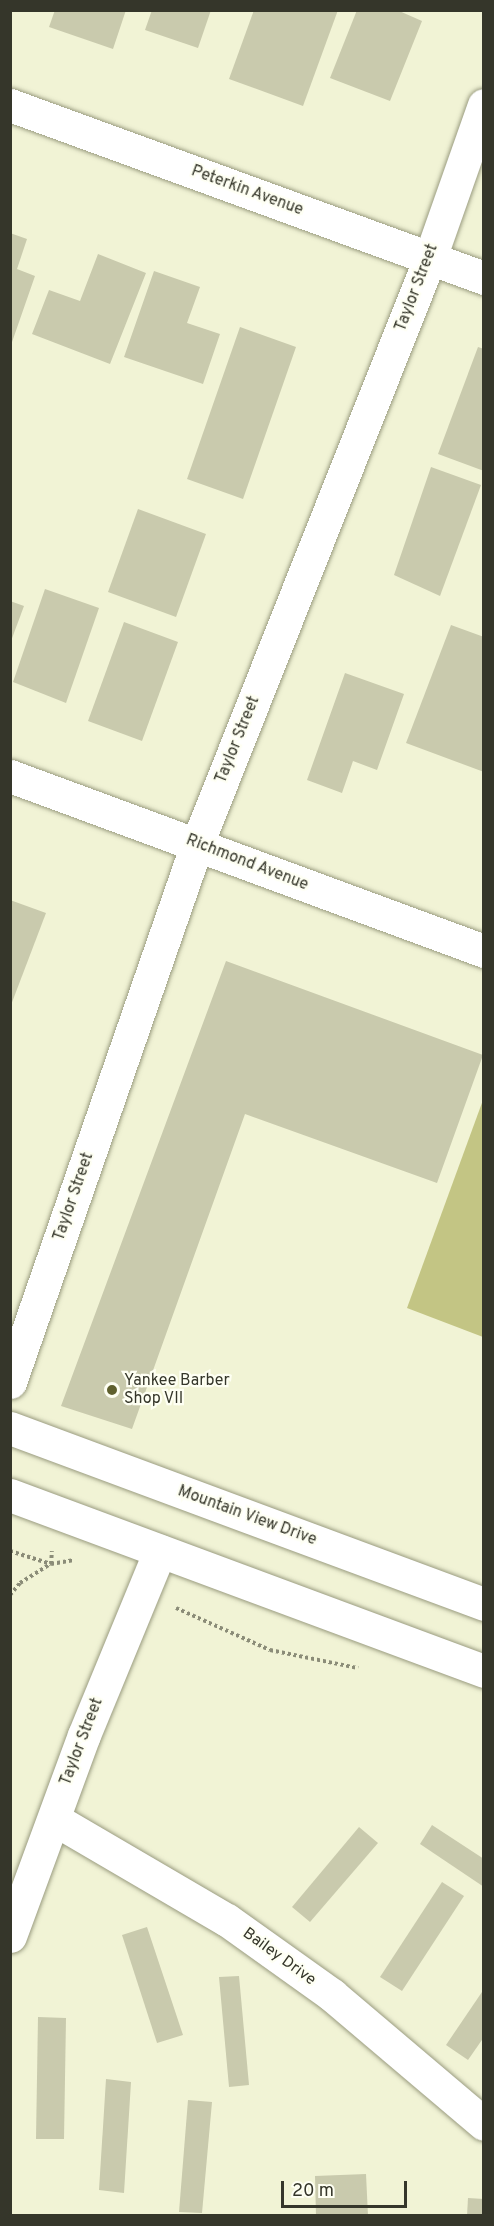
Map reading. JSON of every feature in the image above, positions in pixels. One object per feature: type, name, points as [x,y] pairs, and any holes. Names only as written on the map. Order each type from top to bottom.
[{"type":"street","name":"Peterkin Avenue","points":[[10,105],[483,278]]},
{"type":"street","name":"Taylor Street","points":[[10,1382],[197,844],[430,258],[483,105]]},
{"type":"street","name":"Richmond Avenue","points":[[10,776],[483,951]]},
{"type":"street","name":"Mountain View Drive","points":[[10,1428],[483,1604]]},
{"type":"street","points":[[10,1495],[483,1671]]},
{"type":"street","name":"Taylor Street","points":[[10,1936],[160,1551]]},
{"type":"street","name":"Bailey Drive","points":[[54,1819],[227,1920],[332,1995],[483,2124]]},
{"type":"path","points":[[10,1595],[20,1583],[51,1564],[84,1558]]},
{"type":"path","points":[[144,1589],[198,1621],[270,1650],[366,1670]]},
{"type":"green space","points":[[483,1100],[484,1337],[407,1308]]},
{"type":"building","points":[[55,10],[126,10],[113,49],[49,27]]},
{"type":"building","points":[[152,10],[211,10],[198,48],[145,30]]},
{"type":"building","points":[[254,10],[338,10],[303,106],[229,79]]},
{"type":"building","points":[[357,10],[397,10],[422,21],[390,101],[330,78]]},
{"type":"building","points":[[10,233],[27,239],[17,269],[35,276],[11,345]]},
{"type":"building","points":[[98,254],[146,273],[110,364],[32,334],[49,290],[80,301]]},
{"type":"building","points":[[154,271],[200,287],[187,323],[220,334],[203,384],[124,357]]},
{"type":"building","points":[[240,327],[296,347],[243,499],[187,479]]},
{"type":"building","points":[[478,347],[484,349],[484,471],[438,454]]},
{"type":"building","points":[[431,467],[481,485],[440,596],[394,575]]},
{"type":"building","points":[[138,509],[206,534],[176,617],[108,592]]},
{"type":"building","points":[[45,589],[99,608],[66,703],[13,682]]},
{"type":"building","points":[[10,601],[24,606],[11,641],[10,641]]},
{"type":"building","points":[[124,622],[178,642],[142,741],[88,721]]},
{"type":"building","points":[[451,625],[484,637],[484,772],[406,743]]},
{"type":"building","points":[[345,673],[404,694],[377,770],[353,761],[342,793],[307,780]]},
{"type":"building","points":[[10,900],[46,913],[11,1005],[10,1005]]},
{"type":"building","points":[[226,961],[483,1055],[437,1183],[245,1114],[132,1429],[61,1406]]},
{"type":"building","points":[[432,1825],[484,1859],[484,1887],[420,1844]]},
{"type":"building","points":[[359,1827],[378,1843],[310,1922],[292,1907]]},
{"type":"building","points":[[442,1882],[464,1896],[402,1991],[380,1977]]},
{"type":"building","points":[[147,1927],[183,2035],[157,2043],[122,1935]]},
{"type":"building","points":[[239,1976],[249,2085],[229,2087],[219,1977]]},
{"type":"building","points":[[484,1989],[484,2037],[468,2060],[446,2045]]},
{"type":"building","points":[[38,2017],[66,2018],[64,2139],[36,2139]]},
{"type":"building","points":[[106,2079],[131,2082],[124,2193],[99,2190]]},
{"type":"building","points":[[188,2100],[212,2102],[202,2213],[179,2212]]},
{"type":"building","points":[[366,2174],[368,2216],[316,2216],[315,2176]]},
{"type":"building","points":[[468,2198],[484,2199],[484,2216],[467,2216]]},
{"type":"place","name":"Yankee Barber Shop VII","points":[[112,1390]]}]
